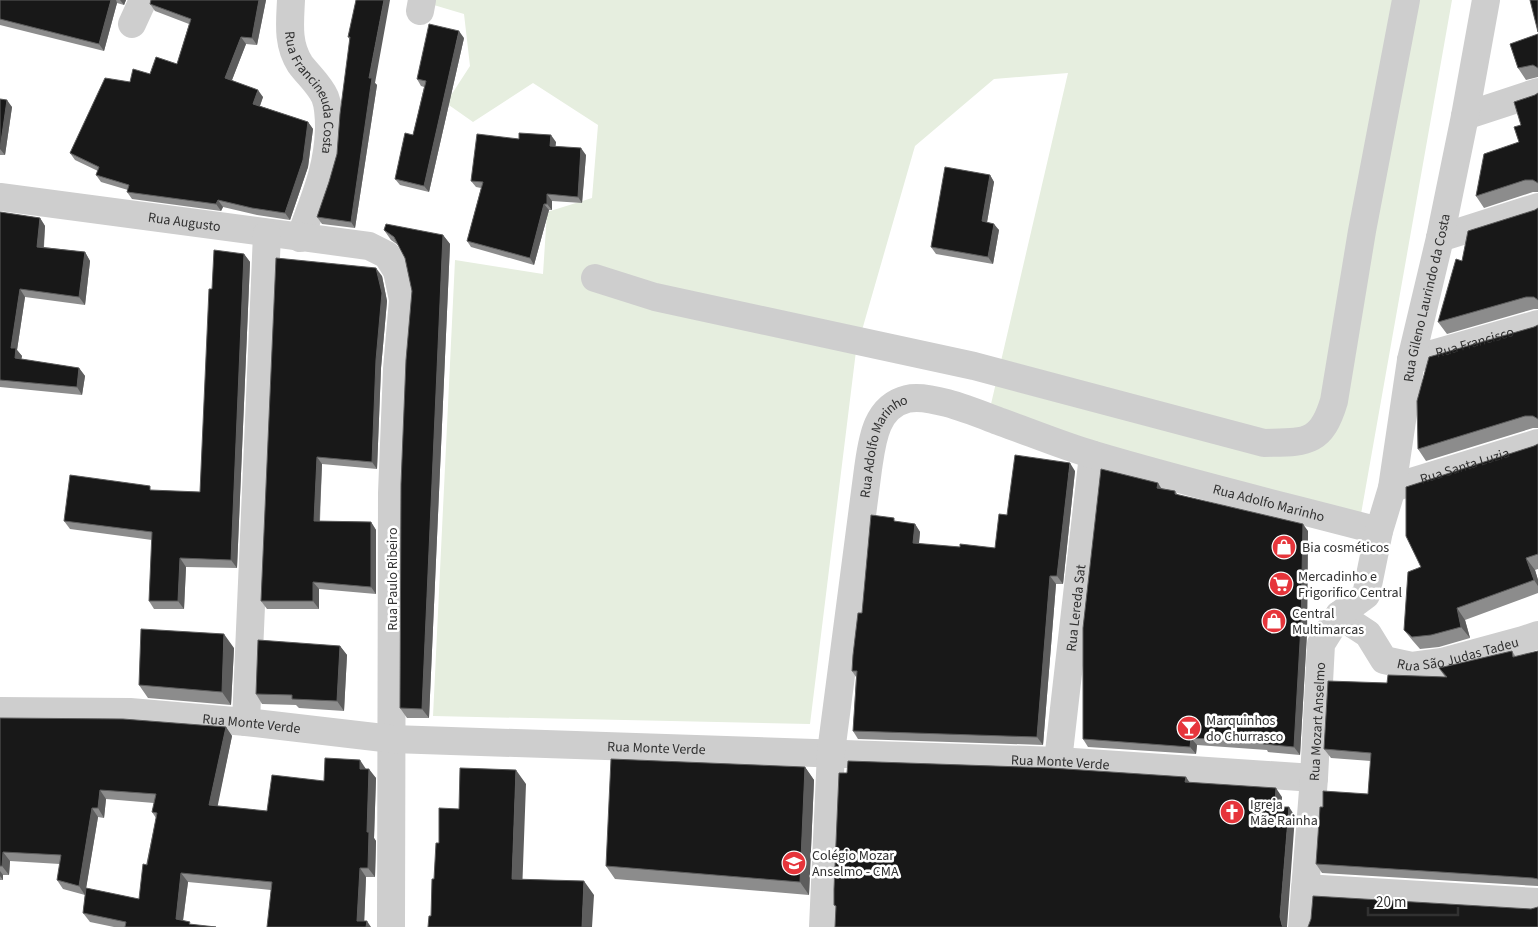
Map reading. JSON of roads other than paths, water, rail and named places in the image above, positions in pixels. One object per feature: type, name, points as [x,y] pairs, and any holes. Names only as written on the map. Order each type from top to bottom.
[{"type":"street","name":"Rua Francineuda Costa","points":[[291,0],[290,29],[292,46],[300,63],[326,98],[329,113],[328,150],[323,174],[300,238]]},
{"type":"street","points":[[595,278],[655,297],[974,366],[1264,443],[1304,440],[1318,435],[1325,424],[1334,401],[1362,231],[1406,0]]},
{"type":"street","name":"Rua Gileno Laurindo da Costa","points":[[1366,595],[1379,531],[1392,488],[1411,360],[1466,116],[1486,0]]},
{"type":"street","points":[[1466,116],[1538,92]]},
{"type":"street","name":"Rua Augusto","points":[[0,198],[369,246]]},
{"type":"street","points":[[1440,238],[1538,207]]},
{"type":"street","points":[[246,722],[267,234]]},
{"type":"street","name":"Rua Paulo Ribeiro","points":[[369,246],[387,255],[397,271],[403,300],[397,369],[392,493],[391,927]]},
{"type":"street","name":"Rua Francisco","points":[[1411,360],[1538,324]]},
{"type":"street","points":[[961,408],[974,366]]},
{"type":"street","name":"Rua Adolfo Marinho","points":[[823,927],[831,752],[868,469],[878,423],[884,412],[898,402],[909,398],[924,398],[961,408],[1093,455],[1379,531]]},
{"type":"street","name":"Rua Santa Luzia","points":[[1392,488],[1538,443]]},
{"type":"street","name":"Rua Lereda Sat","points":[[1058,761],[1093,455]]},
{"type":"street","name":"Rua Mozart Anselmo","points":[[1302,927],[1314,778],[1321,644],[1339,615],[1366,595]]},
{"type":"street","name":"Rua São Judas Tadeu","points":[[1339,615],[1368,634],[1384,660],[1412,666],[1468,656],[1538,635]]},
{"type":"street","name":"Rua Monte Verde","points":[[0,711],[130,712],[246,722],[392,739],[831,752],[1058,761],[1314,778]]},
{"type":"street","points":[[1305,888],[1538,902]]},
{"type":"place","name":"Bia cosméticos","points":[[1284,547]]},
{"type":"place","name":"Mercadinho e Frigorifico Central","points":[[1281,584]]},
{"type":"place","name":"Central Multimarcas","points":[[1274,621]]},
{"type":"place","name":"Marquinhos do Churrasco","points":[[1189,728]]},
{"type":"place","name":"Igreja Mãe Rainha","points":[[1232,812]]},
{"type":"place","name":"Colégio Mozar Anselmo - CMA","points":[[794,863]]}]
